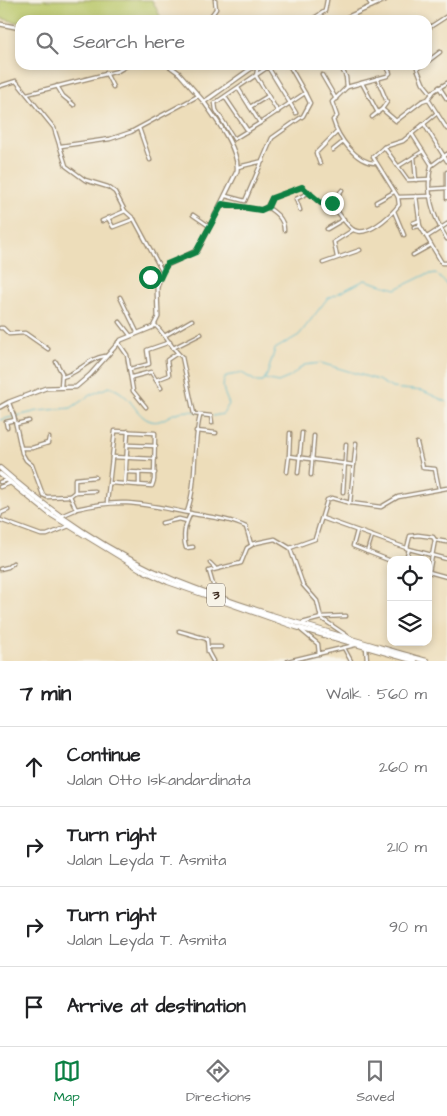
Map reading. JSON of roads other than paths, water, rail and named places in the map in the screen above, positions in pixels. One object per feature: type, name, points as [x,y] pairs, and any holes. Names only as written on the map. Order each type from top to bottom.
[{"type":"main road","points":[[351,15],[385,0]]},
{"type":"main road","points":[[0,24],[15,27]]},
{"type":"main road","points":[[0,408],[9,402],[46,388],[61,389],[78,386],[118,342],[137,332],[150,329],[155,325],[158,317],[162,271],[171,262],[196,252],[208,226],[222,204],[238,167],[230,142],[204,102],[176,70]]},
{"type":"main road","points":[[204,102],[249,70]]},
{"type":"main road","name":"3","points":[[0,468],[61,516],[141,567]]},
{"type":"main road","name":"3","points":[[0,474],[39,506],[69,526],[141,567],[207,598],[357,643],[427,661]]},
{"type":"main road","name":"3","points":[[357,643],[415,661]]},
{"type":"street","points":[[212,15],[216,9],[215,0]]},
{"type":"street","points":[[319,15],[325,11],[327,0]]},
{"type":"street","points":[[368,0],[372,6]]},
{"type":"street","points":[[432,26],[447,16]]},
{"type":"street","points":[[432,58],[440,52]]},
{"type":"street","points":[[27,94],[114,70]]},
{"type":"street","points":[[257,70],[256,76],[278,112]]},
{"type":"street","points":[[234,139],[215,108],[216,102],[264,70]]},
{"type":"street","points":[[271,70],[296,113]]},
{"type":"street","points":[[226,196],[246,202],[272,138],[307,111],[310,103],[292,70]]},
{"type":"street","points":[[342,70],[346,77],[347,87]]},
{"type":"street","points":[[375,162],[363,160],[344,142],[337,132],[333,121],[336,115],[332,102],[347,87],[390,73],[388,70]]},
{"type":"street","points":[[418,70],[432,94]]},
{"type":"street","points":[[106,73],[113,87]]},
{"type":"street","points":[[322,75],[336,99]]},
{"type":"street","points":[[372,117],[387,102],[377,78]]},
{"type":"street","points":[[0,86],[14,81],[27,94],[54,128],[64,161],[69,169],[85,180],[111,189],[117,195],[125,211],[134,219],[162,271]]},
{"type":"street","points":[[362,83],[378,112]]},
{"type":"street","points":[[382,109],[396,121],[422,101],[428,99],[439,87],[447,84]]},
{"type":"street","points":[[57,86],[63,96],[74,105]]},
{"type":"street","points":[[225,86],[238,88]]},
{"type":"street","points":[[439,87],[447,99]]},
{"type":"street","points":[[238,88],[260,123]]},
{"type":"street","points":[[230,142],[291,104],[305,93]]},
{"type":"street","points":[[61,146],[110,139],[139,128],[198,96]]},
{"type":"street","points":[[225,96],[248,131]]},
{"type":"street","points":[[250,108],[268,96]]},
{"type":"street","points":[[428,99],[447,129]]},
{"type":"street","points":[[337,257],[334,242],[353,230],[373,229],[394,211],[400,203],[375,162],[374,156],[384,147],[400,143],[437,113]]},
{"type":"street","points":[[424,124],[446,155],[447,161]]},
{"type":"street","points":[[139,128],[150,160]]},
{"type":"street","points":[[320,164],[316,154],[337,132]]},
{"type":"street","points":[[412,134],[432,165],[430,179],[432,212],[447,239]]},
{"type":"street","points":[[333,150],[344,142]]},
{"type":"street","points":[[384,147],[408,180],[430,179]]},
{"type":"street","points":[[398,166],[423,151]]},
{"type":"street","points":[[432,165],[446,155]]},
{"type":"street","points":[[414,157],[416,180]]},
{"type":"street","points":[[238,167],[263,161]]},
{"type":"street","points":[[447,172],[447,198]]},
{"type":"street","points":[[222,204],[260,210],[268,207],[272,198],[301,187],[310,192],[321,203],[332,203]]},
{"type":"street","points":[[431,189],[447,188]]},
{"type":"street","points":[[332,203],[342,190]]},
{"type":"street","points":[[300,210],[296,199],[310,192]]},
{"type":"street","points":[[376,202],[394,192]]},
{"type":"street","points":[[416,196],[418,222],[442,263],[447,263]]},
{"type":"street","points":[[398,197],[431,196]]},
{"type":"street","points":[[332,203],[353,230]]},
{"type":"street","points":[[268,207],[278,216],[284,230]]},
{"type":"street","points":[[102,221],[125,211]]},
{"type":"street","points":[[394,211],[404,235]]},
{"type":"street","points":[[194,215],[208,226]]},
{"type":"street","points":[[108,218],[113,227],[134,219]]},
{"type":"street","points":[[327,229],[344,219]]},
{"type":"street","points":[[413,223],[418,222]]},
{"type":"street","points":[[426,237],[447,224]]},
{"type":"street","points":[[414,227],[420,226]]},
{"type":"street","points":[[413,256],[431,245]]},
{"type":"street","points":[[322,263],[360,250]]},
{"type":"street","points":[[144,272],[150,277],[160,278]]},
{"type":"street","points":[[120,297],[137,332]]},
{"type":"street","points":[[166,335],[192,320]]},
{"type":"street","points":[[120,322],[130,335]]},
{"type":"street","points":[[155,325],[166,335],[176,354],[182,356],[195,408],[194,413],[200,416],[211,416],[212,423]]},
{"type":"street","points":[[0,328],[3,328],[9,334],[25,333],[48,349]]},
{"type":"street","points":[[173,348],[202,334]]},
{"type":"street","points":[[118,342],[127,355],[133,391],[146,407]]},
{"type":"street","points":[[130,369],[149,364],[148,350],[170,342]]},
{"type":"street","points":[[156,380],[169,374],[167,360],[176,354]]},
{"type":"street","points":[[62,377],[74,373],[97,358],[104,357]]},
{"type":"street","points":[[56,362],[62,377],[61,389]]},
{"type":"street","points":[[132,377],[151,372],[161,388]]},
{"type":"street","points":[[9,402],[15,419],[21,448],[25,458],[35,469],[43,495]]},
{"type":"street","points":[[192,547],[185,547],[186,521],[192,490],[196,431],[200,416]]},
{"type":"street","points":[[7,427],[6,422],[15,419],[29,421]]},
{"type":"street","points":[[107,502],[115,431],[154,432],[156,436],[156,459],[152,486],[110,483]]},
{"type":"street","points":[[125,484],[128,431]]},
{"type":"street","points":[[196,431],[216,433]]},
{"type":"street","points":[[287,472],[290,456],[290,433]]},
{"type":"street","points":[[298,473],[302,433]]},
{"type":"street","points":[[310,475],[314,436]]},
{"type":"street","points":[[21,448],[48,443],[50,438]]},
{"type":"street","points":[[417,443],[423,468],[435,469],[439,489]]},
{"type":"street","points":[[343,492],[346,444]]},
{"type":"street","points":[[350,503],[356,444]]},
{"type":"street","points":[[127,445],[156,446]]},
{"type":"street","points":[[112,456],[156,459]]},
{"type":"street","points":[[290,456],[354,465]]},
{"type":"street","points":[[126,472],[155,473]]},
{"type":"street","points":[[139,472],[139,485]]},
{"type":"street","points":[[75,492],[75,479],[94,477]]},
{"type":"street","points":[[0,482],[7,480]]},
{"type":"street","points":[[0,487],[11,483]]},
{"type":"street","points":[[290,548],[314,541],[329,499],[381,507],[398,496],[447,488]]},
{"type":"street","points":[[36,498],[43,495],[47,497],[70,496],[75,492],[95,490]]},
{"type":"street","points":[[70,496],[76,509]]},
{"type":"street","points":[[61,516],[76,509],[107,502],[139,503],[244,526],[248,530],[249,542],[252,545]]},
{"type":"street","points":[[0,516],[1,513],[8,510]]},
{"type":"street","points":[[322,518],[447,560]]},
{"type":"street","points":[[0,520],[41,535],[46,535],[69,526]]},
{"type":"street","points":[[162,523],[176,520],[186,521]]},
{"type":"street","points":[[357,531],[353,545],[387,560]]},
{"type":"street","points":[[367,552],[372,536]]},
{"type":"street","points":[[407,556],[412,536],[433,537],[435,540],[447,542]]},
{"type":"street","points":[[214,588],[208,572],[215,568],[241,563],[246,548],[276,540],[290,548],[302,584],[317,601],[321,617],[357,643]]},
{"type":"street","points":[[432,556],[435,540]]},
{"type":"street","points":[[0,569],[8,567],[13,563]]},
{"type":"street","points":[[210,563],[215,568]]},
{"type":"street","points":[[432,573],[447,577]]},
{"type":"street","points":[[319,654],[319,647],[316,642],[297,625],[321,617],[346,616]]},
{"type":"street","points":[[179,631],[206,638],[212,661]]},
{"type":"street","points":[[288,661],[344,648],[357,643]]},
{"type":"street","points":[[208,647],[221,647]]},
{"type":"street","points":[[366,647],[367,661]]},
{"type":"street","points":[[344,648],[351,661]]},
{"type":"waterway","points":[[213,416],[223,414],[229,404],[223,386],[226,376],[242,373],[257,382],[262,382],[267,375],[275,349],[299,335],[327,299],[365,280],[396,289],[425,275],[436,273],[447,285]]},
{"type":"waterway","points":[[265,379],[278,382],[290,377],[304,365],[321,363],[378,380],[392,388],[423,391],[447,402]]},
{"type":"waterway","points":[[0,420],[38,411],[71,408],[90,395],[109,387],[117,390],[141,415],[154,422],[183,411],[207,414]]}]
